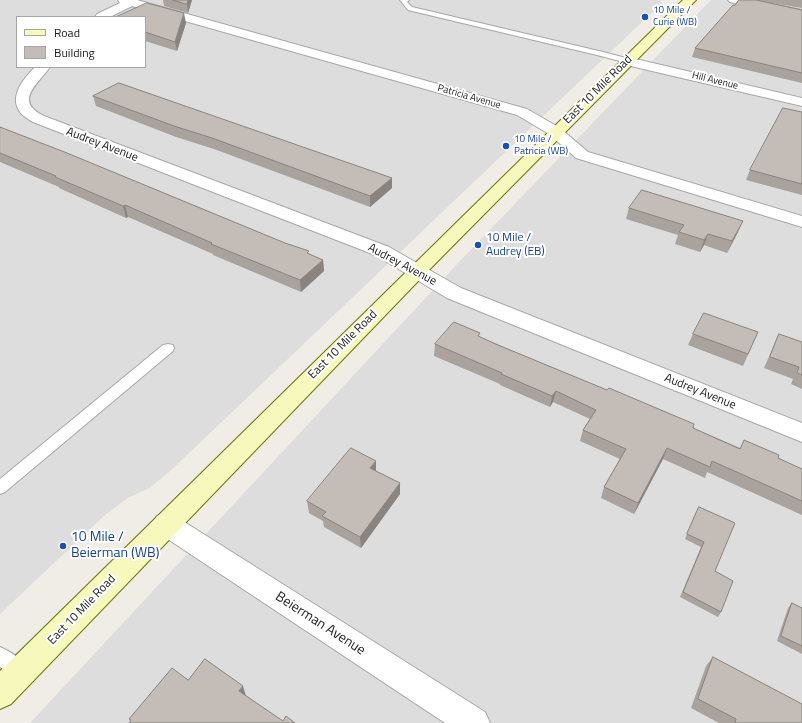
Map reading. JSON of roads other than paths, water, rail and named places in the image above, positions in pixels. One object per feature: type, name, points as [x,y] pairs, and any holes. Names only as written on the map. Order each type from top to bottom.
[{"type":"main road","name":"East 10 Mile Road","points":[[0,693],[417,271],[688,0]]},
{"type":"street","points":[[734,0],[802,14]]},
{"type":"street","points":[[102,16],[127,1]]},
{"type":"street","name":"Patricia Avenue","points":[[127,1],[522,112],[538,119],[556,131],[582,155],[802,222]]},
{"type":"street","name":"Hill Avenue","points":[[627,61],[802,102]]},
{"type":"street","name":"Audrey Avenue","points":[[42,68],[30,79],[23,92],[23,104],[29,113],[48,124],[382,251],[454,293],[802,434]]},
{"type":"street","name":"Beierman Avenue","points":[[166,524],[474,723]]},
{"type":"lane","points":[[406,0],[403,1],[410,9],[627,61]]},
{"type":"lane","points":[[0,488],[168,348]]},
{"type":"lane","points":[[0,656],[21,672]]},
{"type":"place","name":"10 Mile / Curie (WB)","points":[[645,17]]},
{"type":"place","name":"10 Mile / Patricia (WB)","points":[[506,146]]},
{"type":"place","name":"10 Mile / Audrey (EB)","points":[[478,245]]},
{"type":"place","name":"10 Mile / Beierman (WB)","points":[[63,546]]}]
